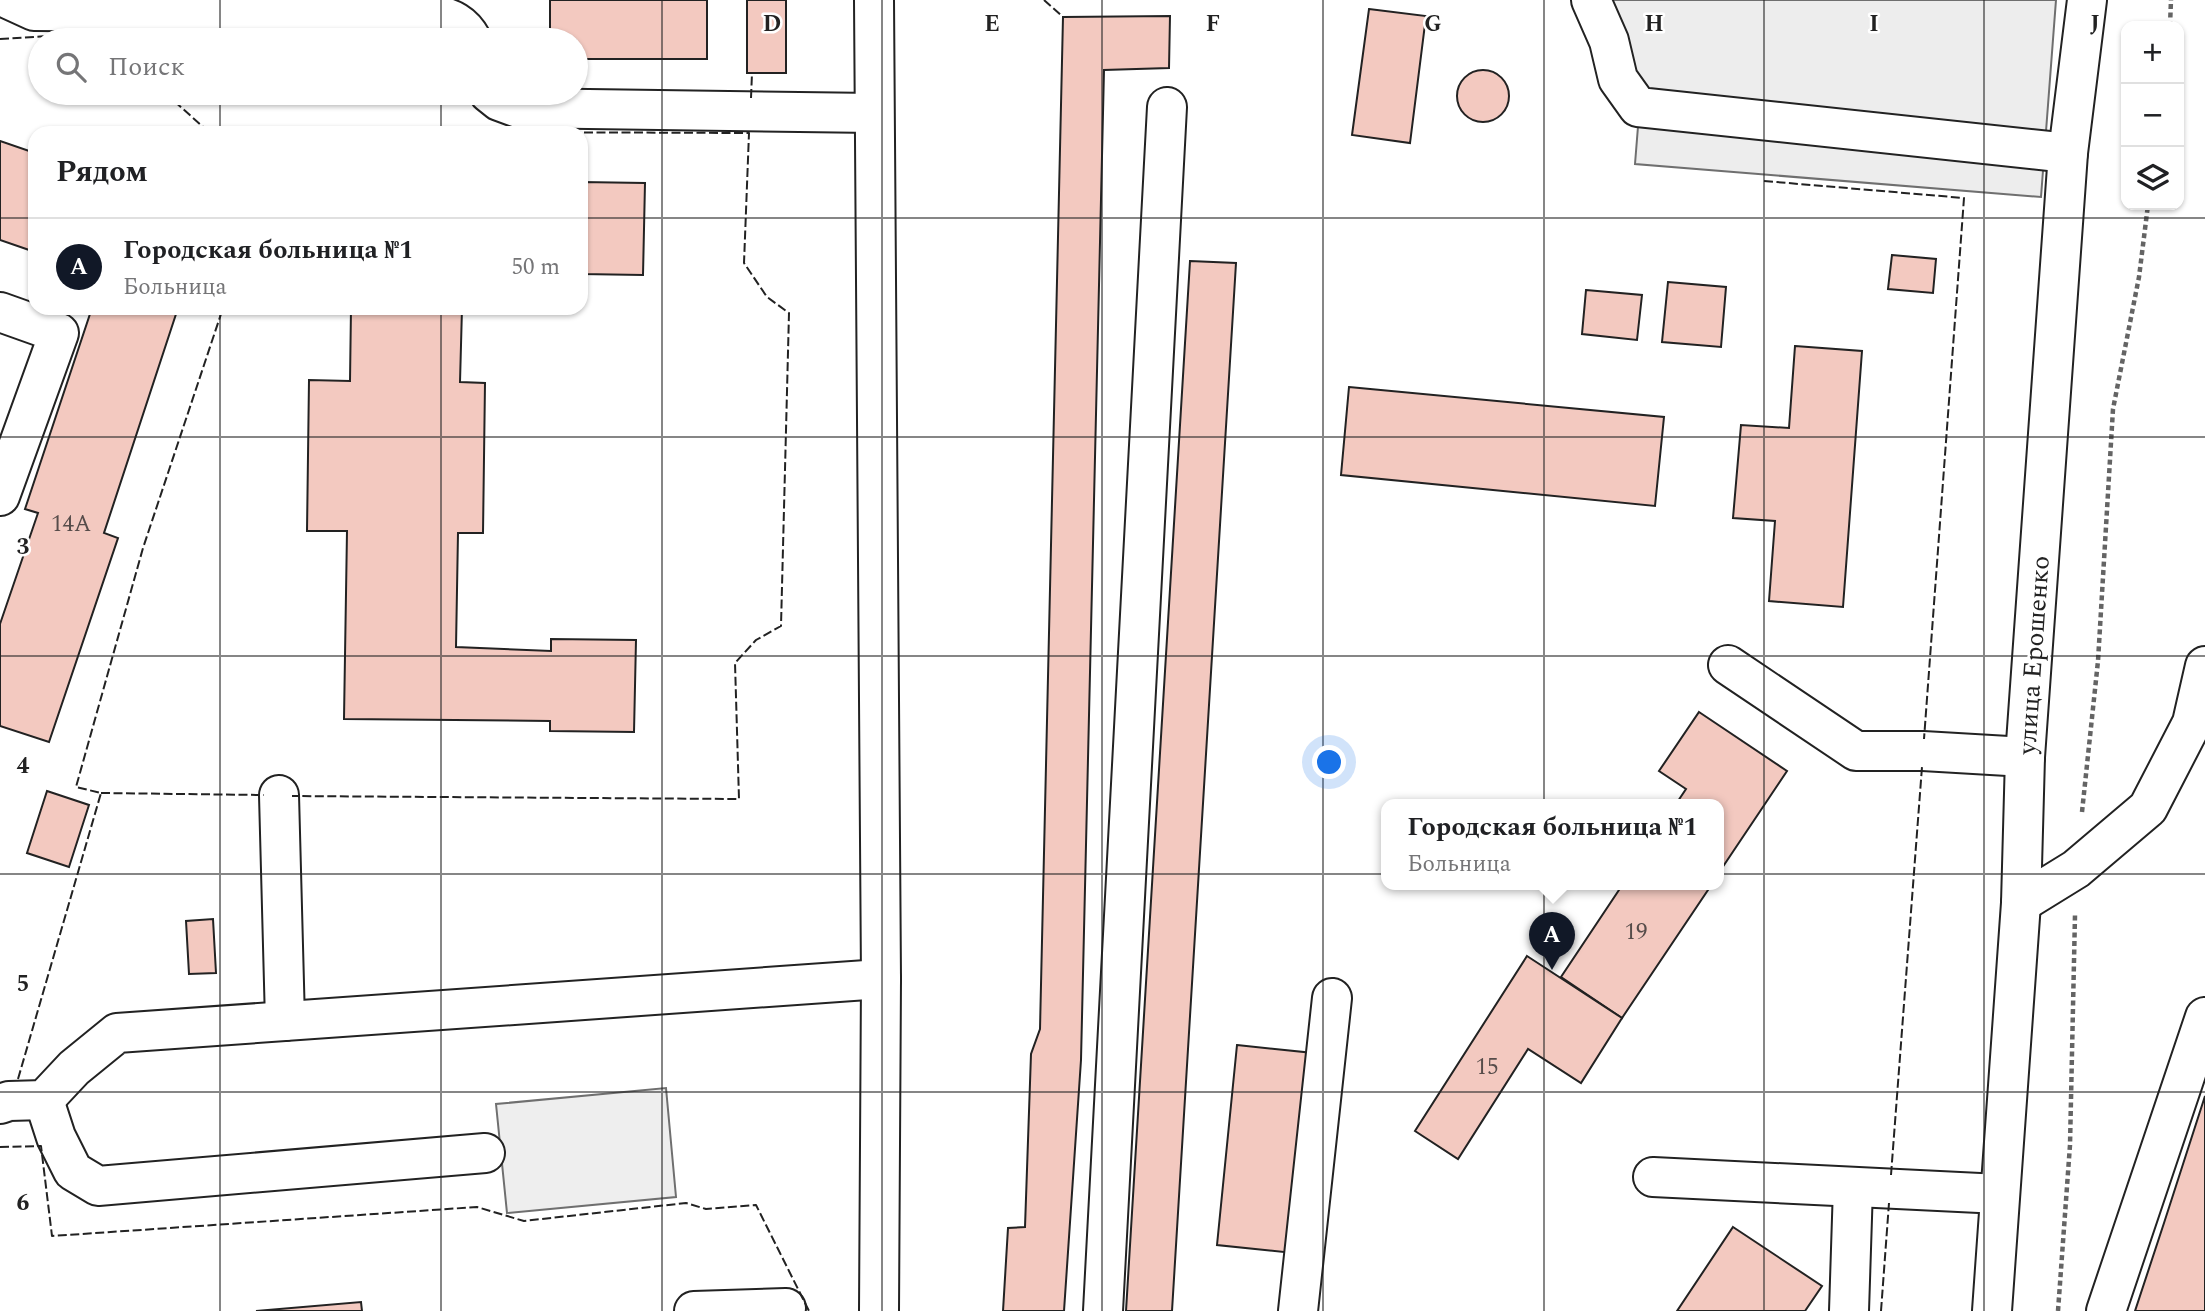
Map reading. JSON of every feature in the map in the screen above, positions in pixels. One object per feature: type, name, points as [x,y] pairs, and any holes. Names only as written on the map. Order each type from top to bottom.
[{"type":"main road","points":[[10,0],[34,11],[433,14],[453,19],[464,28]]},
{"type":"main road","points":[[874,0],[881,979],[879,1311]]},
{"type":"main road","points":[[1591,0],[1609,41],[1618,79],[1638,107],[2068,153]]},
{"type":"main road","name":"улица Ерошенко","points":[[1992,1311],[2021,903],[2025,757],[2068,153],[2087,0]]},
{"type":"main road","points":[[510,105],[518,108],[874,113]]},
{"type":"main road","points":[[1103,1311],[1167,107]]},
{"type":"main road","points":[[0,312],[58,333],[0,496]]},
{"type":"main road","points":[[1728,665],[1856,751],[1923,751],[2025,757]]},
{"type":"main road","points":[[2021,903],[2076,869],[2148,808],[2192,723],[2205,666]]},
{"type":"main road","points":[[279,795],[285,1021]]},
{"type":"main road","points":[[0,1104],[9,1101],[44,1100],[74,1068],[117,1033],[881,979]]},
{"type":"main road","points":[[1298,1311],[1332,998]]},
{"type":"main road","points":[[2106,1311],[2205,1017]]},
{"type":"main road","points":[[44,1100],[56,1137],[73,1171],[97,1186],[485,1153]]},
{"type":"main road","points":[[1653,1177],[2000,1194]]},
{"type":"main road","points":[[1849,1311],[1853,1187]]},
{"type":"main road","points":[[694,1311],[786,1308]]},
{"type":"path","points":[[2170,21],[2171,0]]},
{"type":"path","points":[[2058,1311],[2070,1145],[2076,869],[2098,661],[2113,409],[2139,277],[2147,210]]},
{"type":"shaded area","points":[[1590,0],[2056,0],[2041,197],[1635,164],[1639,114]]},
{"type":"shaded area","points":[[666,1088],[676,1197],[507,1213],[496,1104]]},
{"type":"building","points":[[550,0],[707,0],[707,59],[588,59],[588,28],[550,28]]},
{"type":"building","points":[[747,0],[786,0],[786,73],[747,73]]},
{"type":"building","points":[[1369,9],[1426,16],[1410,143],[1352,135]]},
{"type":"building","points":[[1170,16],[1169,68],[1104,70],[1081,1060],[1064,1311],[1003,1311],[1008,1228],[1025,1227],[1031,1054],[1040,1029],[1063,17]]},
{"type":"building","points":[[1483,70],[1502,77],[1509,96],[1502,115],[1483,122],[1464,115],[1457,96],[1464,77]]},
{"type":"building","points":[[0,141],[28,151],[28,250],[0,240]]},
{"type":"building","points":[[588,182],[645,183],[643,275],[588,274]]},
{"type":"building","points":[[1892,255],[1936,259],[1933,293],[1888,289]]},
{"type":"building","points":[[1190,261],[1236,263],[1172,1311],[1126,1311]]},
{"type":"building","points":[[1668,282],[1726,287],[1721,347],[1662,342]]},
{"type":"building","points":[[1586,290],[1642,295],[1637,340],[1582,334]]},
{"type":"building","points":[[90,315],[176,315],[104,533],[118,538],[49,742],[0,726],[0,624],[38,513],[25,509]]},
{"type":"building","points":[[351,315],[462,315],[460,382],[485,383],[483,533],[458,533],[456,647],[551,651],[551,639],[636,640],[634,732],[550,731],[550,721],[344,719],[347,531],[307,531],[309,380],[350,381]]},
{"type":"building","points":[[1795,346],[1862,351],[1843,607],[1769,601],[1775,521],[1733,518],[1741,425],[1789,428]]},
{"type":"building","points":[[1349,387],[1664,417],[1655,506],[1341,475]]},
{"type":"building","points":[[1699,712],[1787,771],[1724,865],[1724,799],[1679,799],[1686,789],[1659,771]]},
{"type":"building","points":[[47,791],[89,805],[69,867],[27,853]]},
{"type":"building","points":[[1619,890],[1708,890],[1622,1018],[1561,977]]},
{"type":"building","points":[[213,919],[216,973],[189,974],[186,921]]},
{"type":"building","points":[[1527,956],[1622,1018],[1581,1083],[1528,1049],[1458,1159],[1415,1131]]},
{"type":"building","points":[[1237,1045],[1313,1053],[1293,1253],[1217,1245]]},
{"type":"building","points":[[2205,1096],[2205,1311],[2135,1311],[2164,1223]]},
{"type":"building","points":[[1733,1227],[1822,1286],[1805,1311],[1677,1311]]},
{"type":"building","points":[[361,1302],[362,1311],[256,1311]]},
{"type":"fence","points":[[1044,0],[1063,17]]},
{"type":"fence","points":[[0,39],[28,37]]},
{"type":"fence","points":[[751,98],[752,73]]},
{"type":"fence","points":[[178,105],[202,126]]},
{"type":"fence","points":[[292,796],[739,799],[735,663],[756,640],[781,626],[789,313],[767,297],[744,263],[749,133],[588,132]]},
{"type":"fence","points":[[1764,181],[1964,198],[1924,739]]},
{"type":"fence","points":[[18,1079],[101,793],[76,787],[143,548],[221,315]]},
{"type":"fence","points":[[1891,1175],[1922,767]]},
{"type":"fence","points":[[101,793],[264,795]]},
{"type":"fence","points":[[0,1147],[41,1146],[52,1236],[477,1207],[524,1221],[686,1203],[706,1209],[756,1205],[809,1311]]},
{"type":"fence","points":[[1881,1311],[1889,1203]]},
{"type":"place","name":"Городская больница №1","points":[[1552,970]]}]
